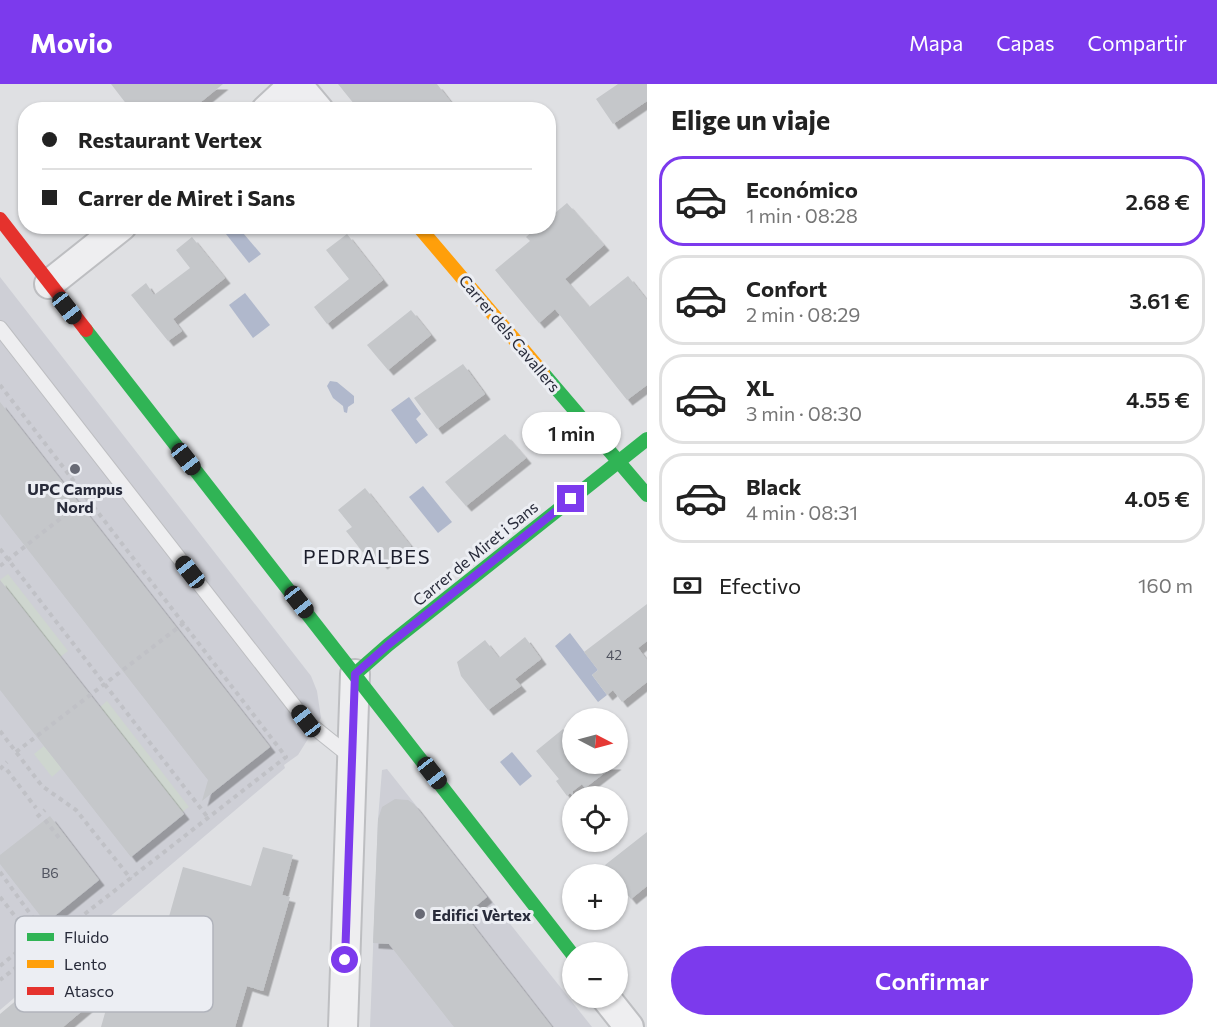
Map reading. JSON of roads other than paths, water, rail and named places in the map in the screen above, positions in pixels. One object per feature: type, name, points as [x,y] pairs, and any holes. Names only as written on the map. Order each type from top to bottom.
[{"type":"street","points":[[275,102],[296,84],[312,102]]},
{"type":"street","points":[[0,219],[563,942]]},
{"type":"street","points":[[49,284],[112,234]]},
{"type":"street","name":"Carrer dels Cavallers","points":[[425,234],[647,495]]},
{"type":"street","name":"Carrer de Miret i Sans","points":[[355,674],[388,645],[647,439]]},
{"type":"street","points":[[343,1027],[355,674]]},
{"type":"street","points":[[614,1008],[629,1027]]},
{"type":"lane","points":[[0,328],[306,721],[352,758]]},
{"type":"water","points":[[226,234],[244,234],[261,254],[249,263]]},
{"type":"water","points":[[245,293],[270,325],[253,338],[229,305]]},
{"type":"water","points":[[330,381],[337,382],[354,396],[354,403],[348,407],[347,413],[344,412],[343,406],[333,398],[327,386]]},
{"type":"water","points":[[409,397],[421,414],[416,419],[428,435],[416,444],[391,410]]},
{"type":"water","points":[[423,486],[452,522],[438,533],[409,497]]},
{"type":"water","points":[[570,633],[598,670],[592,675],[607,695],[598,702],[555,646]]},
{"type":"water","points":[[512,752],[532,776],[520,786],[500,762]]},
{"type":"place","name":"UPC Campus Nord","points":[[75,469]]},
{"type":"place","name":"Edifici Vèrtex","points":[[420,914]]},
{"type":"district","name":"PEDRALBES","points":[[367,556]]}]
